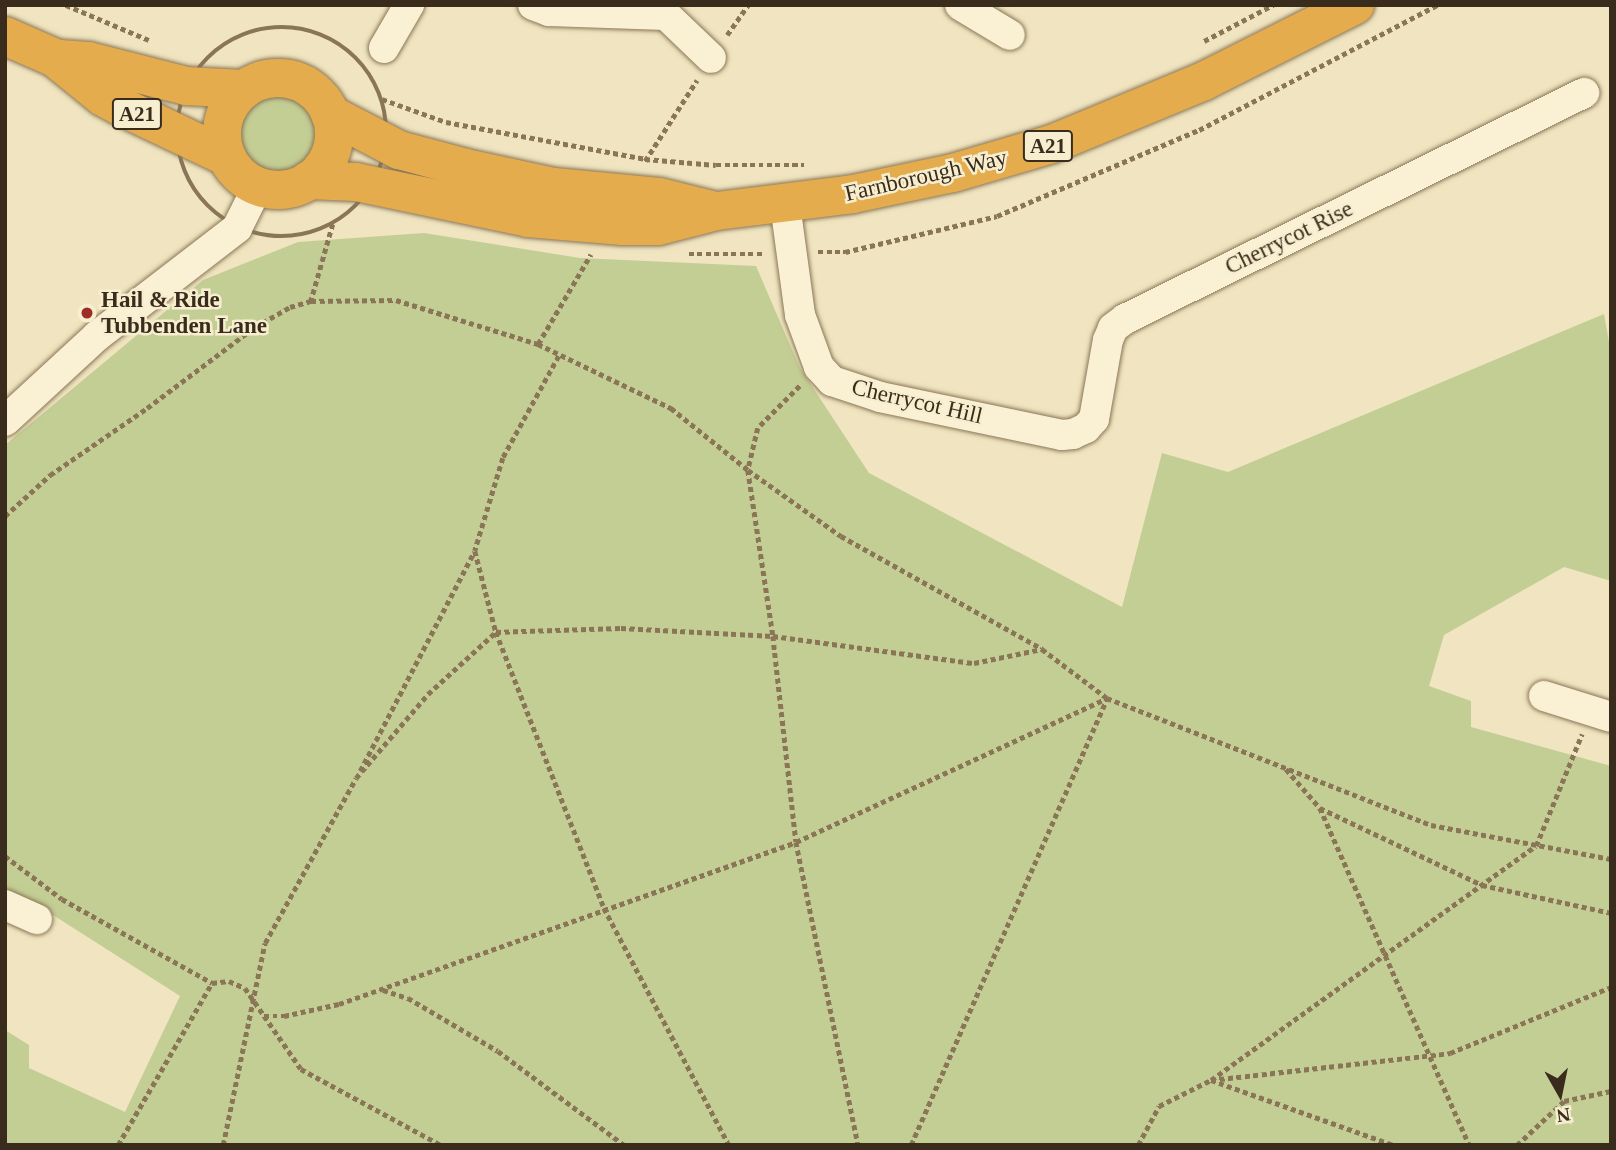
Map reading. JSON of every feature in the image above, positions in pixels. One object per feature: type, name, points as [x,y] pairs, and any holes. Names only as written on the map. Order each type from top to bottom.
[{"type":"highway","name":"Farnborough Way","points":[[309,180],[361,200],[486,211],[571,223],[658,226],[717,211],[785,204],[931,178],[1052,144],[1192,86],[1355,5]]},
{"type":"highway","name":"A21","points":[[5,36],[55,58],[103,97],[177,143],[227,157]]},
{"type":"highway","name":"A21","points":[[55,58],[192,69],[243,89]]},
{"type":"highway","points":[[276,77],[309,87],[322,99],[331,114],[334,131],[332,150],[323,167],[309,180],[291,188],[258,186],[238,173],[227,157],[222,138],[223,119],[243,89],[259,80],[276,77]]},
{"type":"highway","name":"Farnborough Way","points":[[331,114],[387,144],[422,157],[511,178],[629,196],[659,197],[717,211]]},
{"type":"street","points":[[383,48],[408,5]]},
{"type":"street","points":[[533,5],[549,11],[666,15],[711,58]]},
{"type":"street","points":[[960,5],[1010,34]]},
{"type":"street","name":"Cherrycot Rise","points":[[1062,435],[1086,428],[1094,419],[1108,340],[1113,328],[1125,319],[1584,93]]},
{"type":"street","points":[[5,421],[97,336],[237,228],[258,186]]},
{"type":"street","points":[[785,204],[800,315],[819,367]]},
{"type":"street","name":"Cherrycot Hill","points":[[819,367],[832,381],[855,390],[1062,435]]},
{"type":"street","points":[[1544,696],[1601,714]]},
{"type":"street","points":[[5,905],[37,919]]},
{"type":"path","points":[[66,5],[152,42]]},
{"type":"path","points":[[629,196],[645,159],[748,5]]},
{"type":"path","points":[[1192,48],[1273,5]]},
{"type":"path","points":[[177,143],[192,69],[228,40],[261,28],[296,27],[330,37],[358,58],[373,78],[382,99],[387,144],[361,200]]},
{"type":"path","points":[[382,99],[446,122],[645,159],[729,166],[817,164]]},
{"type":"path","points":[[310,301],[332,224]]},
{"type":"path","points":[[538,344],[587,264]]},
{"type":"path","points":[[5,516],[50,475],[147,408],[255,327],[290,307],[310,301],[396,300],[538,344],[671,408],[748,470],[841,536],[1042,649],[1107,698],[1431,825],[1611,859]]},
{"type":"path","points":[[223,1145],[265,943],[356,778],[475,551],[503,458],[559,356]]},
{"type":"path","points":[[819,367],[758,428],[748,470],[773,636],[796,842],[858,1145]]},
{"type":"path","points":[[475,551],[496,632],[604,908],[729,1145]]},
{"type":"path","points":[[356,778],[428,694],[496,632],[621,628],[773,636],[974,663],[1042,649]]},
{"type":"path","points":[[264,1016],[284,1016],[339,1004],[796,842],[1107,698]]},
{"type":"path","points":[[911,1145],[1107,698]]},
{"type":"path","points":[[1138,1145],[1159,1106],[1210,1080],[1536,846],[1601,714]]},
{"type":"path","points":[[1284,767],[1320,808],[1469,1145]]},
{"type":"path","points":[[1320,808],[1482,885],[1611,913]]},
{"type":"path","points":[[5,856],[62,899],[212,983],[229,981],[245,988],[301,1069],[441,1145]]},
{"type":"path","points":[[118,1145],[212,983]]},
{"type":"path","points":[[1210,1080],[1450,1053],[1611,986]]},
{"type":"path","points":[[382,989],[408,998],[498,1051],[624,1145]]},
{"type":"path","points":[[1210,1080],[1394,1145]]},
{"type":"path","points":[[1517,1145],[1564,1101],[1611,1091]]},
{"type":"green space","points":[[278,95],[293,98],[305,107],[314,119],[317,134],[314,149],[305,161],[293,170],[278,173],[263,170],[251,161],[242,149],[239,134],[242,119],[251,107],[263,98]]},
{"type":"green space","points":[[424,233],[580,258],[756,266],[800,368],[869,473],[1122,607],[1162,453],[1228,472],[1604,314],[1611,353],[1611,581],[1564,567],[1444,635],[1429,686],[1471,701],[1471,727],[1611,766],[1611,1145],[5,1145],[5,1030],[29,1045],[29,1068],[125,1112],[180,996],[53,915],[5,894],[5,445],[203,280],[298,242]]},
{"type":"place","name":"Hail & Ride Tubbenden Lane","points":[[87,313]]}]
